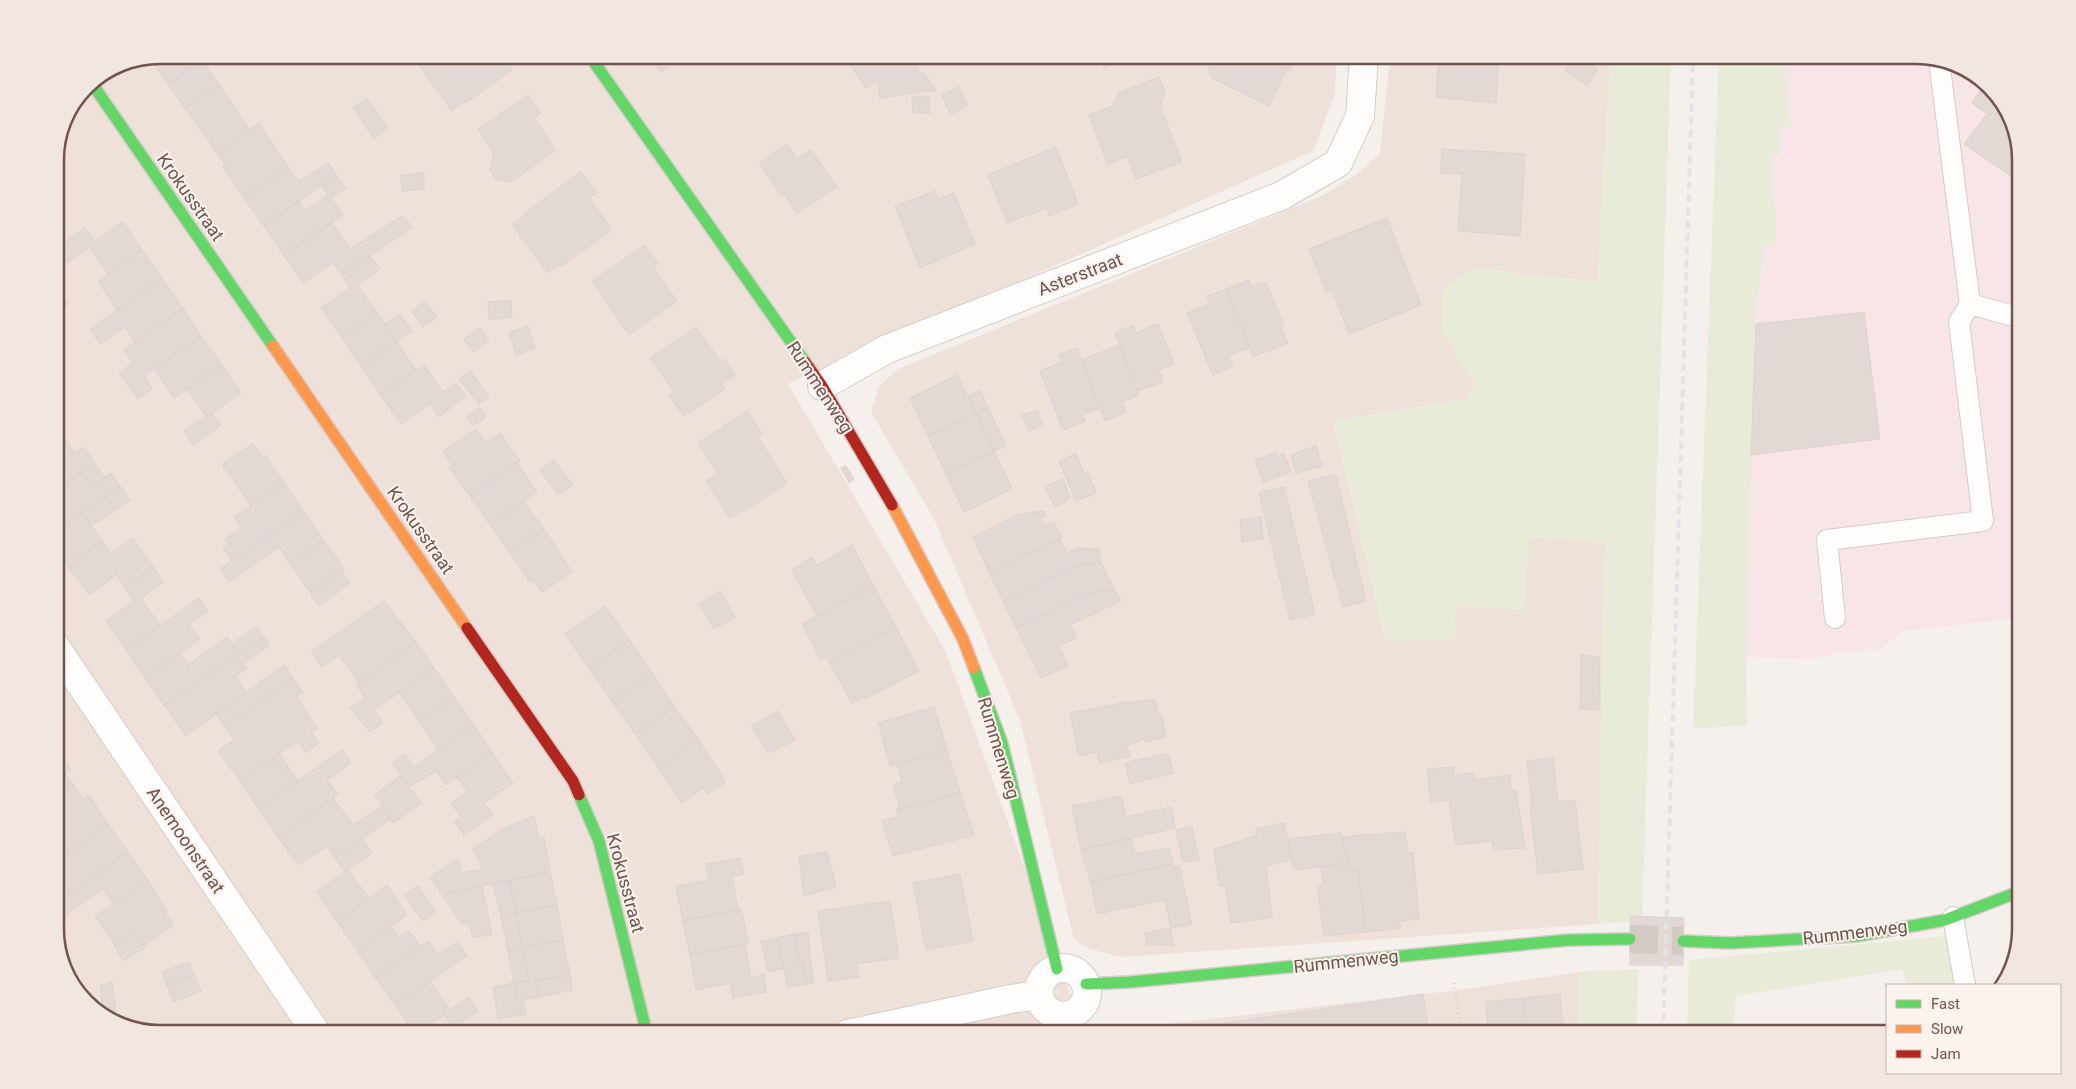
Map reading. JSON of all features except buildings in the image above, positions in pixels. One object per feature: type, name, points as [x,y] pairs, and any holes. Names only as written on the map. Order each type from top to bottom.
[{"type":"street","name":"Rummenweg","points":[[595,64],[822,386],[887,496],[963,639],[1002,743],[1057,968]]},
{"type":"street","name":"Asterstraat","points":[[822,386],[887,349],[1281,196],[1338,163],[1360,116],[1363,64]]},
{"type":"street","name":"Krokusstraat","points":[[96,89],[573,781],[598,841],[645,1025]]},
{"type":"street","name":"Anemoonstraat","points":[[64,659],[311,1025]]},
{"type":"street","name":"Rummenweg","points":[[1684,941],[1730,943],[1857,936],[1945,920],[2012,895]]},
{"type":"street","name":"Rummenweg","points":[[1086,984],[1130,982],[1569,940],[1630,939]]},
{"type":"street","points":[[1057,968],[1069,968],[1079,974],[1086,984],[1087,996],[1083,1006],[1063,1025],[1042,1006],[1038,995],[1040,984],[1047,974],[1057,968]]},
{"type":"street","points":[[890,1025],[1038,995]]},
{"type":"lane","points":[[1834,618],[1827,540],[1983,522],[1959,322],[1970,304],[1940,67]]},
{"type":"lane","points":[[1970,304],[2012,316]]},
{"type":"lane","points":[[1953,917],[1965,984]]},
{"type":"path","points":[[1449,950],[1461,1025]]},
{"type":"shaded area","points":[[154,64],[1337,64],[1335,94],[1313,151],[788,384],[946,652],[1082,1025],[160,1025],[135,1022],[106,1009],[80,983],[69,960],[64,935],[64,154],[69,129],[80,106],[106,80],[135,67]]},
{"type":"shaded area","points":[[1389,64],[1610,64],[1598,281],[1525,275],[1492,269],[1463,367],[1477,384],[1464,400],[1333,421],[1344,464],[1456,606],[1529,537],[1605,542],[1598,924],[1122,957],[1090,949],[1074,939],[1020,720],[934,519],[871,412],[879,386],[898,369],[1322,196],[1358,173],[1380,153]]},
{"type":"shaded area","points":[[1785,64],[1916,64],[1935,66],[1947,69],[1970,80],[1996,106],[2002,117],[2007,129],[2012,154],[2012,619],[1903,631],[1878,651],[1841,652],[1814,659],[1746,657],[1755,324],[1764,245],[1777,243],[1772,155],[1780,153],[1779,127],[1791,127]]},
{"type":"shaded area","points":[[1579,972],[1578,1025],[1159,1025],[1466,989]]},
{"type":"green space","points":[[1610,64],[1671,64],[1642,920],[1598,924],[1605,542],[1529,537],[1524,610],[1456,606],[1455,639],[1385,641],[1333,421],[1464,400],[1477,384],[1463,367],[1441,329],[1444,289],[1472,269],[1492,269],[1525,275],[1598,281]]},
{"type":"green space","points":[[1719,64],[1785,64],[1791,127],[1779,127],[1780,153],[1772,156],[1777,244],[1764,245],[1755,324],[1746,657],[1747,725],[1693,729]]},
{"type":"green space","points":[[1947,936],[1954,984],[1907,984],[1902,969],[1736,996],[1734,1025],[1687,1025],[1689,960]]},
{"type":"green space","points":[[1639,969],[1636,1025],[1578,1025],[1579,972]]},
{"type":"tunnel","points":[[1630,939],[1683,941]]},
{"type":"railway","points":[[1663,1025],[1693,64]]},
{"type":"traffic: fast","points":[[595,64],[805,362]]},
{"type":"traffic: fast","points":[[96,89],[273,346]]},
{"type":"traffic: fast","points":[[974,668],[1002,743],[1057,969]]},
{"type":"traffic: fast","points":[[579,795],[599,841],[645,1025]]},
{"type":"traffic: fast","points":[[1683,941],[1730,943],[1857,936],[1945,920],[2012,894]]},
{"type":"traffic: fast","points":[[1086,984],[1130,982],[1569,940],[1630,939]]},
{"type":"traffic: slow","points":[[273,346],[467,628]]},
{"type":"traffic: slow","points":[[892,505],[963,639],[974,668]]},
{"type":"traffic: jam","points":[[805,362],[822,386],[892,505]]},
{"type":"traffic: jam","points":[[467,628],[573,781],[579,795]]}]
